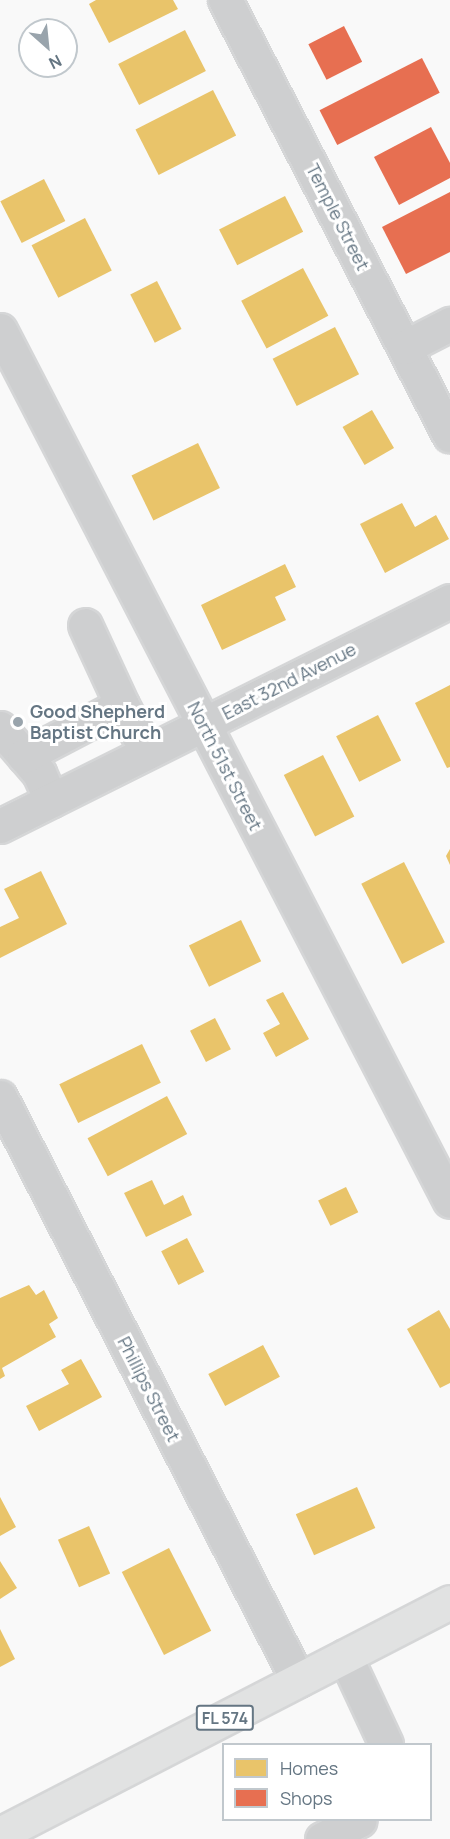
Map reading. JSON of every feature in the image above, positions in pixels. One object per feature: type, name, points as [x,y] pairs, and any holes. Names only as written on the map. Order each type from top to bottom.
[{"type":"main road","name":"FL 574","points":[[0,1834],[450,1602]]},
{"type":"street","name":"Temple Street","points":[[225,0],[448,426]]},
{"type":"street","points":[[405,347],[450,324]]},
{"type":"street","name":"North 51st Street","points":[[0,330],[450,1201]]},
{"type":"street","name":"East 32nd Avenue","points":[[0,826],[450,601]]},
{"type":"street","points":[[85,625],[122,705],[147,752]]},
{"type":"street","points":[[24,756],[122,705]]},
{"type":"street","points":[[0,728],[39,773],[51,800]]},
{"type":"street","name":"Phillips Street","points":[[0,1097],[298,1680]]},
{"type":"street","points":[[345,1656],[386,1743]]},
{"type":"street","points":[[322,1839],[358,1821]]},
{"type":"building: Homes","points":[[96,0],[173,0],[178,9],[109,43],[89,4]]},
{"type":"building: Homes","points":[[185,30],[206,71],[139,105],[118,64]]},
{"type":"building: Homes","points":[[213,90],[236,135],[159,175],[135,129]]},
{"type":"building: Homes","points":[[44,179],[65,221],[22,243],[0,201]]},
{"type":"building: Homes","points":[[285,196],[303,232],[237,265],[219,230]]},
{"type":"building: Homes","points":[[85,218],[112,271],[58,298],[32,245]]},
{"type":"building: Homes","points":[[303,268],[328,316],[267,349],[241,301]]},
{"type":"building: Homes","points":[[157,281],[182,329],[155,343],[130,295]]},
{"type":"building: Homes","points":[[335,327],[359,374],[297,406],[273,359]]},
{"type":"building: Homes","points":[[372,410],[394,448],[365,465],[343,427]]},
{"type":"building: Homes","points":[[198,443],[220,488],[153,520],[131,475]]},
{"type":"building: Homes","points":[[402,503],[415,527],[436,515],[449,539],[385,573],[360,524]]},
{"type":"building: Homes","points":[[285,564],[296,587],[275,597],[286,620],[222,650],[201,605]]},
{"type":"building: Homes","points":[[450,685],[450,767],[447,768],[415,703]]},
{"type":"building: Homes","points":[[378,715],[401,760],[359,782],[336,736]]},
{"type":"building: Homes","points":[[323,755],[354,816],[315,836],[284,775]]},
{"type":"building: Homes","points":[[450,849],[450,865],[446,856]]},
{"type":"building: Homes","points":[[404,862],[445,942],[402,964],[361,884]]},
{"type":"building: Homes","points":[[41,871],[67,924],[0,958],[0,927],[19,918],[4,889]]},
{"type":"building: Homes","points":[[241,920],[261,961],[209,987],[189,945]]},
{"type":"building: Homes","points":[[283,992],[309,1039],[276,1057],[263,1033],[280,1024],[266,1000]]},
{"type":"building: Homes","points":[[215,1018],[231,1049],[206,1062],[190,1031]]},
{"type":"building: Homes","points":[[142,1044],[161,1083],[78,1123],[59,1084]]},
{"type":"building: Homes","points":[[167,1096],[187,1134],[108,1176],[88,1138]]},
{"type":"building: Homes","points":[[152,1180],[164,1205],[183,1195],[192,1215],[146,1237],[124,1193]]},
{"type":"building: Homes","points":[[346,1187],[358,1212],[330,1226],[318,1201]]},
{"type":"building: Homes","points":[[187,1238],[204,1272],[178,1285],[161,1251]]},
{"type":"building: Homes","points":[[29,1285],[36,1295],[44,1290],[58,1318],[49,1324],[56,1337],[2,1368],[5,1376],[0,1379],[0,1298]]},
{"type":"building: Homes","points":[[439,1310],[450,1329],[450,1383],[440,1388],[407,1329]]},
{"type":"building: Homes","points":[[263,1345],[280,1377],[225,1406],[208,1374]]},
{"type":"building: Homes","points":[[81,1359],[102,1397],[39,1431],[26,1406],[69,1384],[61,1370]]},
{"type":"building: Homes","points":[[357,1487],[375,1528],[314,1555],[296,1514]]},
{"type":"building: Homes","points":[[0,1497],[16,1527],[0,1536]]},
{"type":"building: Homes","points":[[89,1526],[110,1574],[79,1587],[58,1540]]},
{"type":"building: Homes","points":[[169,1548],[211,1631],[164,1655],[122,1572]]},
{"type":"building: Homes","points":[[0,1561],[17,1588],[0,1599]]},
{"type":"building: Homes","points":[[0,1629],[15,1659],[0,1667]]},
{"type":"building: Shops","points":[[344,26],[362,62],[327,80],[308,44]]},
{"type":"building: Shops","points":[[422,58],[440,93],[337,145],[320,110]]},
{"type":"building: Shops","points":[[431,127],[450,163],[450,178],[399,205],[374,157]]},
{"type":"building: Shops","points":[[450,192],[450,252],[406,274],[382,227]]},
{"type":"place","name":"Good Shepherd Baptist Church","points":[[18,722]]}]
